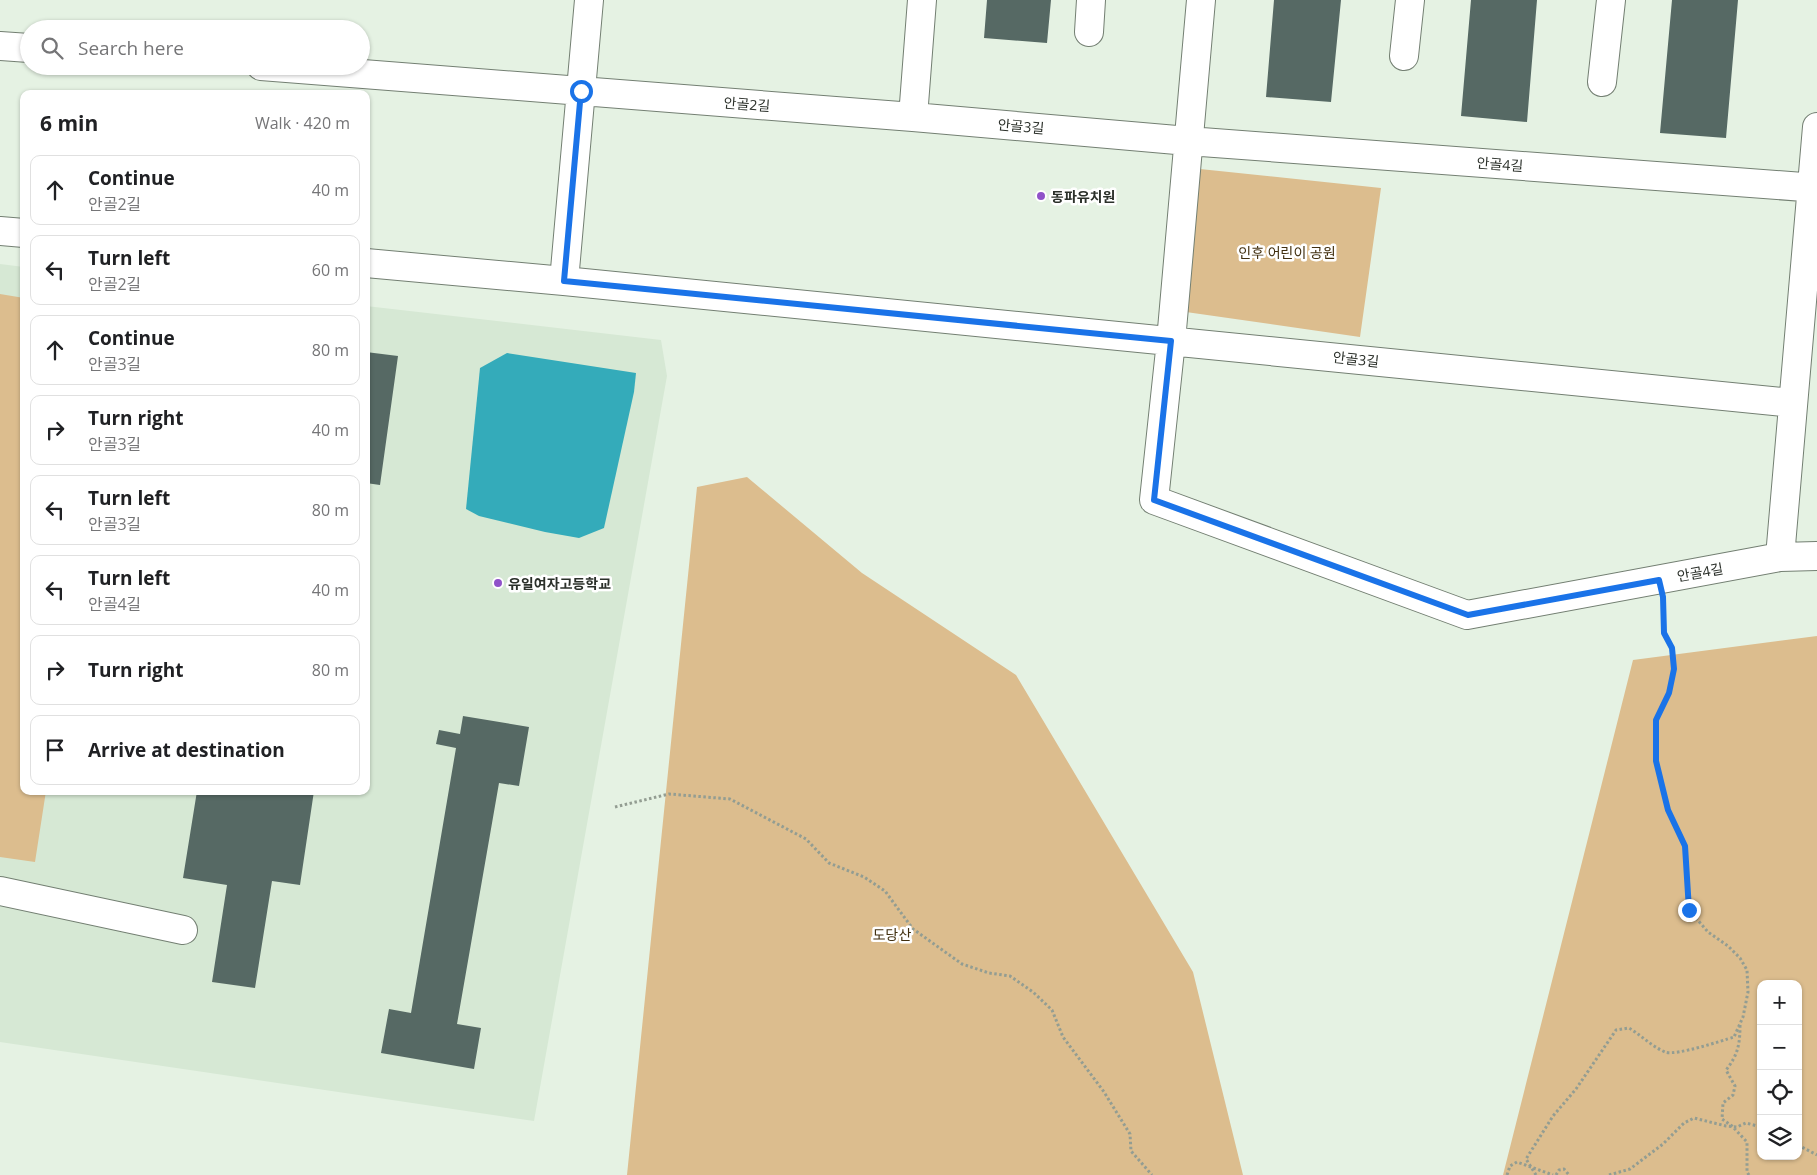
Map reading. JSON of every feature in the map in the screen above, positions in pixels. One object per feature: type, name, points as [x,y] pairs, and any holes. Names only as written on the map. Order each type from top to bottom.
[{"type":"street","points":[[370,263],[564,281],[589,0]]},
{"type":"street","points":[[913,117],[922,0]]},
{"type":"street","points":[[1089,32],[1091,0]]},
{"type":"street","points":[[1171,341],[1202,0]]},
{"type":"street","points":[[1404,56],[1410,0]]},
{"type":"street","points":[[1602,82],[1610,0]]},
{"type":"street","points":[[0,46],[20,47]]},
{"type":"street","name":"안골2길","points":[[370,74],[913,117]]},
{"type":"street","name":"안골3길","points":[[913,117],[1188,141]]},
{"type":"street","points":[[1780,557],[1814,188],[1817,126]]},
{"type":"street","name":"안골4길","points":[[1188,141],[1814,188]]},
{"type":"street","points":[[0,230],[20,232]]},
{"type":"street","name":"안골3길","points":[[564,281],[1793,403]]},
{"type":"street","name":"안골4길","points":[[1171,341],[1154,500],[1468,615],[1780,557],[1817,556]]},
{"type":"street","points":[[0,891],[183,930]]},
{"type":"path","points":[[1536,1175],[1526,1159],[1553,1116],[1576,1088],[1616,1030],[1629,1028],[1649,1043],[1667,1053],[1701,1047],[1734,1037],[1740,1025],[1748,992],[1747,970],[1740,958],[1728,946],[1708,932],[1689,910],[1685,846],[1668,810],[1656,761],[1656,720],[1669,693],[1674,669],[1672,648],[1664,633],[1663,597],[1659,580]]},
{"type":"path","points":[[615,807],[669,794],[730,799],[806,839],[829,863],[864,877],[885,892],[913,929],[962,964],[989,973],[1010,976],[1033,992],[1052,1010],[1063,1037],[1104,1092],[1130,1134],[1131,1151],[1152,1175]]},
{"type":"path","points":[[1740,1025],[1740,1042],[1734,1060],[1726,1070],[1735,1086],[1733,1095],[1724,1103],[1722,1119],[1732,1126],[1747,1142],[1747,1172],[1749,1175]]},
{"type":"path","points":[[1609,1175],[1630,1169],[1663,1144],[1684,1123],[1694,1118],[1737,1127],[1746,1123],[1757,1126]]},
{"type":"path","points":[[1802,1147],[1817,1155]]},
{"type":"path","points":[[1507,1175],[1510,1166],[1517,1162],[1554,1175],[1559,1170],[1564,1169],[1569,1175]]},
{"type":"shaded area","name":"유일여자고등학교","points":[[0,264],[20,266],[20,795],[370,795],[370,306],[661,340],[667,376],[534,1121],[0,1042]]},
{"type":"green space","name":"인후 어린이 공원","points":[[1200,169],[1381,188],[1360,337],[1179,311]]},
{"type":"green space","points":[[0,294],[20,297],[20,795],[45,795],[35,862],[0,857]]},
{"type":"green space","name":"도당산","points":[[747,477],[862,573],[1016,675],[1193,972],[1243,1175],[627,1175],[697,487]]},
{"type":"green space","points":[[1817,636],[1817,1175],[1503,1175],[1633,660]]},
{"type":"water","points":[[507,353],[636,373],[634,392],[604,528],[579,538],[479,516],[466,509],[480,368]]},
{"type":"building","points":[[987,0],[1051,0],[1047,43],[984,38]]},
{"type":"building","points":[[1274,0],[1341,0],[1331,102],[1266,97]]},
{"type":"building","points":[[1471,0],[1537,0],[1527,122],[1461,116]]},
{"type":"building","points":[[1672,0],[1738,0],[1726,138],[1660,133]]},
{"type":"building","points":[[370,352],[398,356],[380,485],[370,484]]},
{"type":"building","points":[[463,716],[529,727],[519,786],[499,783],[457,1024],[481,1028],[474,1069],[381,1053],[389,1009],[411,1013],[456,748],[436,744],[439,730],[460,734]]},
{"type":"building","points":[[196,795],[313,795],[300,885],[272,881],[255,988],[212,982],[227,885],[183,878]]},
{"type":"place","name":"동파유치원","points":[[1041,196]]},
{"type":"place","name":"유일여자고등학교","points":[[498,583]]},
{"type":"route","points":[[581,91],[564,281],[1171,341],[1154,500],[1468,615],[1659,580],[1663,597],[1664,633],[1672,648],[1674,669],[1669,693],[1656,720],[1656,761],[1668,810],[1685,846],[1689,910]]}]
